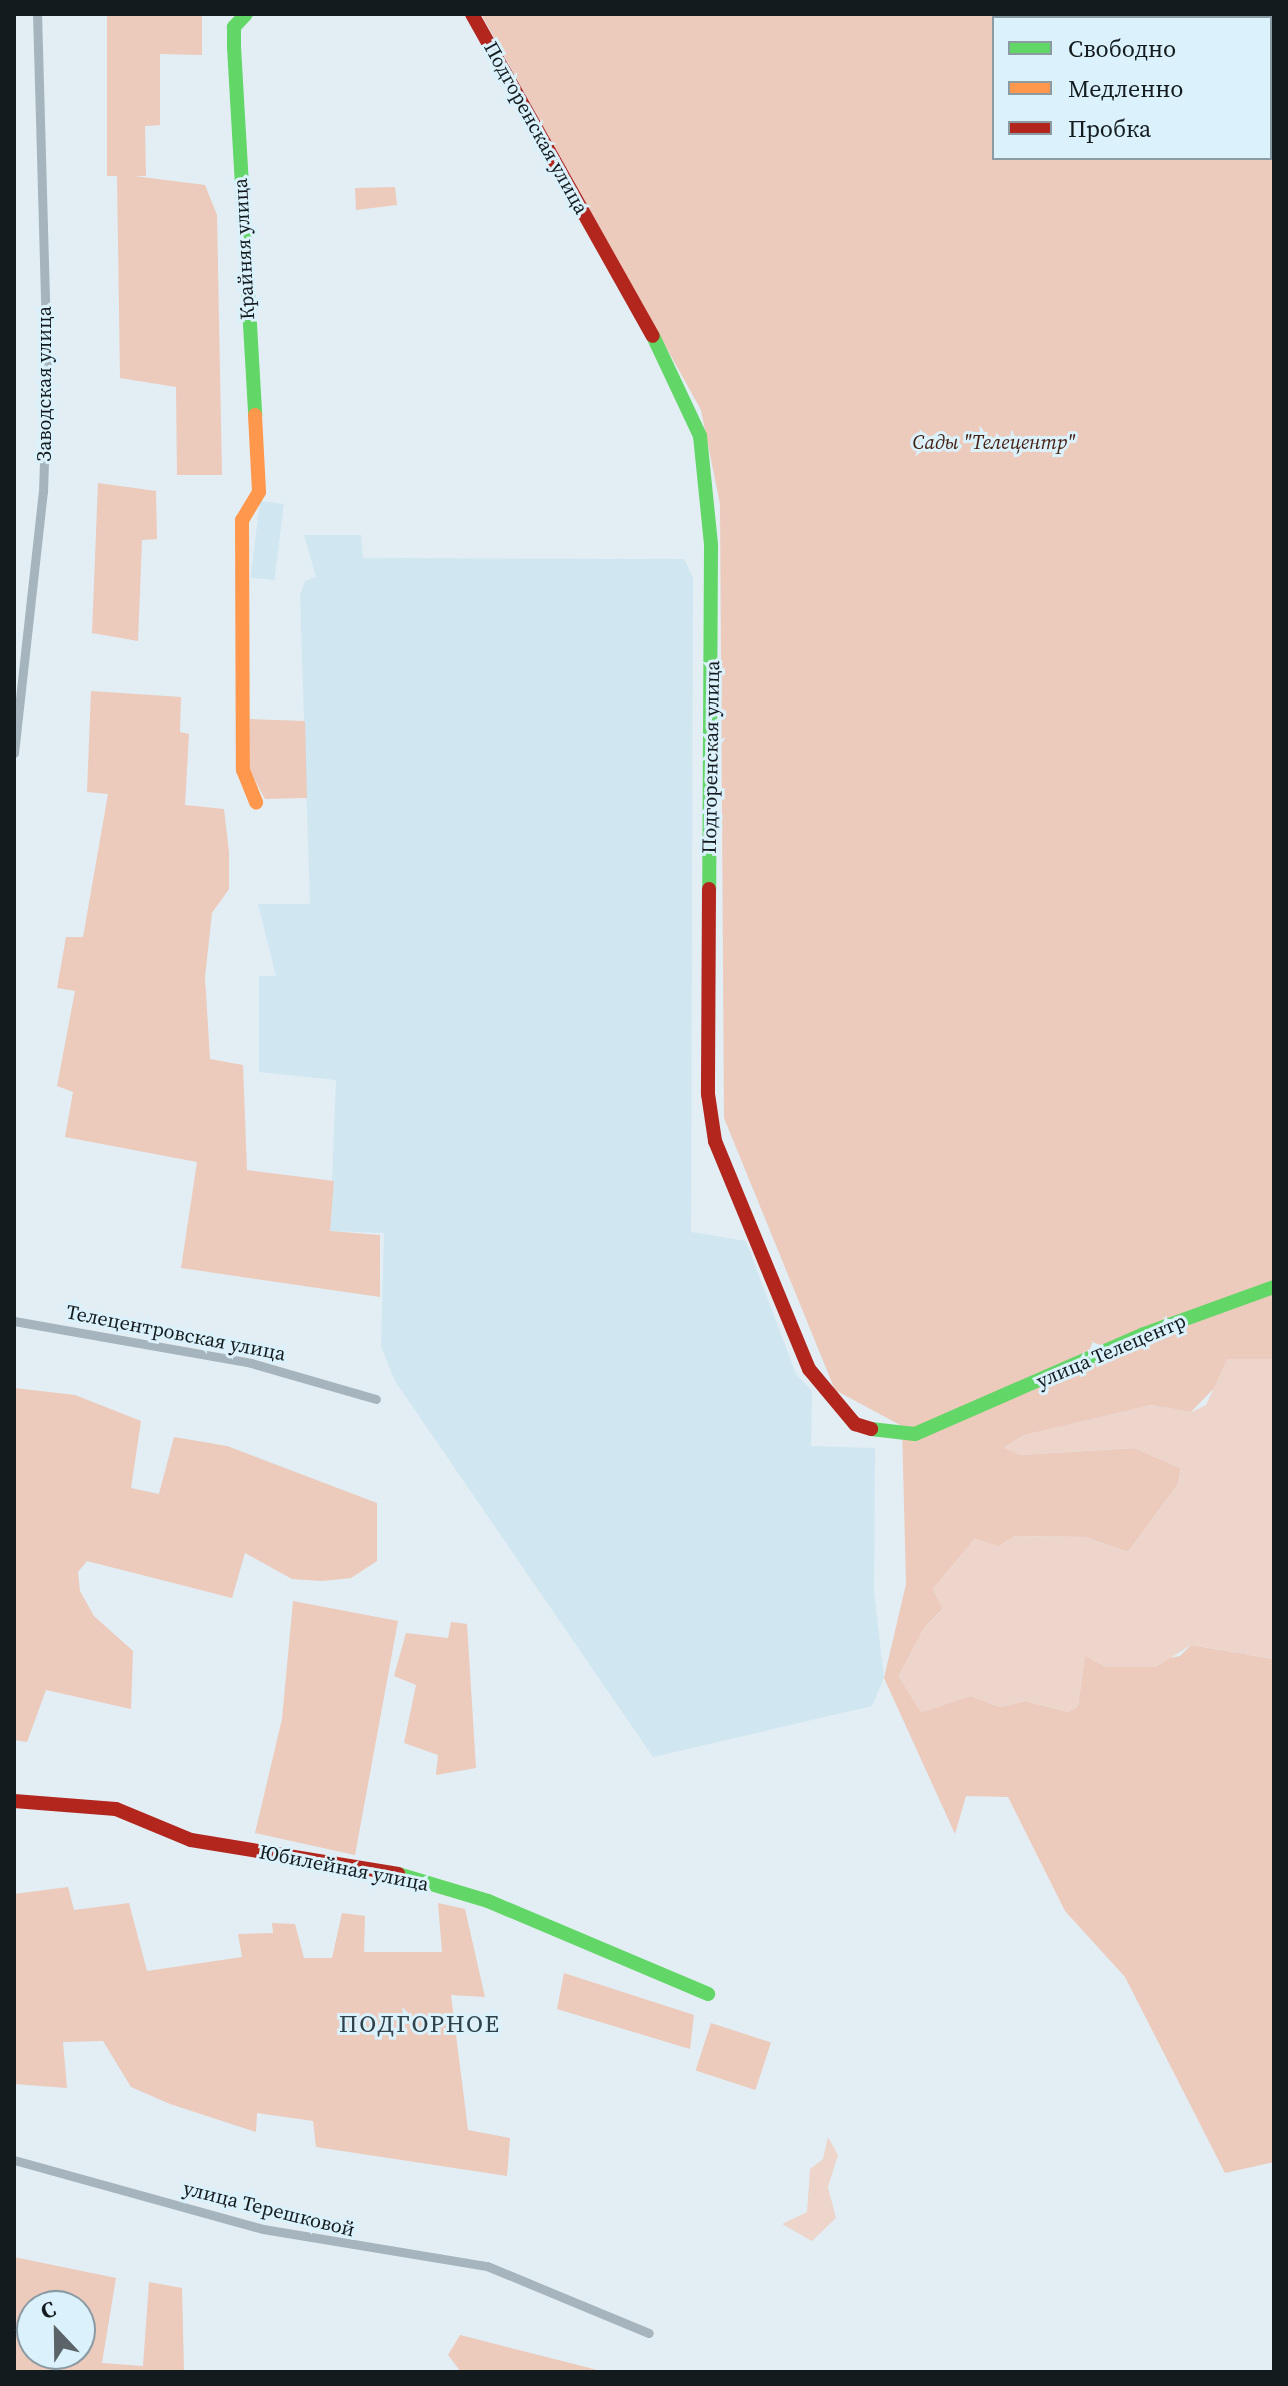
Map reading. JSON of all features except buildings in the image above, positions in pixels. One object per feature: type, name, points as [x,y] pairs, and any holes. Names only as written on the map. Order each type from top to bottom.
[{"type":"street","name":"Заводская улица","points":[[14,753],[43,492],[47,370],[37,14]]},
{"type":"street","name":"Крайняя улица","points":[[246,14],[234,27],[234,47],[259,489],[242,520],[243,770],[256,803]]},
{"type":"street","name":"Подгоренская улица","points":[[472,14],[682,388],[706,460],[708,1094],[715,1141],[786,1324],[827,1397],[855,1424],[890,1436],[949,1420]]},
{"type":"street","name":"улица Телецентр","points":[[949,1420],[1144,1334],[1274,1287]]},
{"type":"street","name":"Телецентровская улица","points":[[14,1321],[251,1363],[376,1399]]},
{"type":"street","name":"Юбилейная улица","points":[[14,1801],[116,1809],[191,1840],[394,1873],[488,1901],[708,1994]]},
{"type":"street","name":"улица Терешковой","points":[[14,2160],[263,2229],[487,2266],[649,2333]]},
{"type":"shaded area","points":[[260,501],[284,504],[274,580],[251,577]]},
{"type":"shaded area","points":[[304,535],[361,535],[363,558],[684,559],[693,578],[691,1232],[746,1241],[796,1374],[812,1391],[811,1446],[875,1448],[874,1592],[884,1678],[872,1706],[653,1757],[395,1381],[381,1346],[384,1233],[330,1231],[336,1080],[259,1072],[259,976],[276,976],[258,904],[310,904],[300,595],[305,581],[316,577]]},
{"type":"shaded area","points":[[1227,1359],[1274,1359],[1274,1659],[1191,1645],[1156,1667],[1106,1667],[1085,1656],[1078,1706],[1068,1712],[1025,1701],[1000,1707],[971,1696],[921,1713],[898,1676],[923,1629],[943,1609],[932,1589],[975,1538],[998,1546],[1014,1536],[1085,1537],[1128,1552],[1178,1484],[1181,1469],[1134,1448],[1020,1455],[1004,1448],[1023,1435],[1151,1405],[1192,1412],[1206,1405]]},
{"type":"shaded area","points":[[828,2137],[838,2155],[828,2187],[836,2218],[812,2241],[782,2224],[807,2212],[810,2169],[823,2159]]},
{"type":"green space","points":[[107,14],[202,14],[202,55],[160,54],[160,125],[145,126],[146,176],[134,176],[205,185],[217,215],[222,475],[177,475],[176,387],[120,378],[117,176],[107,176]]},
{"type":"green space","name":"Сады \"Телецентр\"","points":[[481,14],[1274,14],[1274,1359],[1242,1359],[1191,1412],[1151,1405],[1023,1436],[1005,1447],[1020,1455],[1135,1448],[1181,1468],[1178,1484],[1128,1552],[1085,1537],[1014,1536],[923,1629],[934,1705],[971,1696],[1000,1707],[1025,1701],[1068,1712],[1078,1706],[1085,1655],[1106,1667],[1128,1666],[1180,1656],[1191,1645],[1274,1659],[1274,2162],[1225,2173],[1125,1977],[1065,1911],[1008,1797],[966,1796],[955,1834],[884,1678],[906,1584],[902,1426],[835,1390],[724,1118],[720,504],[701,410]]},
{"type":"green space","points":[[395,187],[397,205],[356,210],[355,188]]},
{"type":"green space","points":[[98,483],[156,491],[157,539],[142,540],[138,641],[92,633]]},
{"type":"green space","points":[[91,691],[181,697],[180,732],[189,734],[185,805],[224,809],[229,852],[229,889],[212,913],[205,977],[210,1059],[243,1065],[247,1170],[334,1181],[330,1231],[380,1235],[380,1297],[181,1268],[197,1162],[65,1137],[73,1092],[57,1086],[75,991],[57,988],[66,937],[83,937],[108,794],[87,792]]},
{"type":"green space","points":[[250,719],[305,721],[307,798],[265,799],[249,769]]},
{"type":"green space","points":[[14,1388],[75,1395],[141,1421],[131,1488],[159,1494],[174,1437],[227,1446],[377,1503],[377,1561],[351,1578],[322,1581],[292,1579],[245,1553],[232,1598],[87,1561],[78,1572],[80,1591],[94,1616],[133,1651],[131,1709],[46,1690],[27,1742],[14,1740]]},
{"type":"green space","points":[[293,1601],[398,1621],[355,1855],[255,1833],[282,1719]]},
{"type":"green space","points":[[451,1622],[467,1624],[476,1768],[436,1775],[438,1755],[404,1743],[416,1685],[394,1676],[406,1633],[448,1638]]},
{"type":"green space","points":[[68,1887],[74,1910],[129,1903],[147,1971],[242,1957],[238,1934],[273,1933],[272,1923],[295,1924],[304,1958],[332,1958],[342,1913],[365,1916],[364,1952],[442,1952],[438,1903],[465,1909],[485,1997],[451,1995],[468,2130],[510,2138],[507,2176],[316,2147],[313,2121],[257,2113],[256,2132],[170,2104],[131,2087],[103,2041],[63,2042],[67,2088],[14,2084],[14,1894]]},
{"type":"green space","points":[[564,1973],[694,2015],[690,2049],[557,2009]]},
{"type":"green space","points":[[711,2023],[771,2042],[755,2090],[696,2071]]},
{"type":"green space","points":[[14,2257],[116,2278],[102,2363],[143,2366],[149,2282],[182,2288],[184,2370],[196,2372],[14,2372]]},
{"type":"green space","points":[[460,2335],[604,2372],[461,2372],[448,2355]]},
{"type":"traffic: fast","points":[[246,14],[234,27],[234,47],[255,415]]},
{"type":"traffic: fast","points":[[653,336],[700,436],[711,545],[709,889]]},
{"type":"traffic: fast","points":[[871,1429],[915,1434],[1144,1334],[1274,1287]]},
{"type":"traffic: fast","points":[[398,1874],[488,1901],[708,1994]]},
{"type":"traffic: slow","points":[[255,415],[259,492],[242,520],[243,770],[256,803]]},
{"type":"traffic: jam","points":[[472,14],[653,336]]},
{"type":"traffic: jam","points":[[709,889],[708,1094],[715,1141],[809,1369],[855,1424],[871,1429]]},
{"type":"traffic: jam","points":[[14,1801],[116,1809],[191,1840],[398,1874]]},
{"type":"district","name":"ПОДГОРНОЕ","points":[[420,2024]]}]
